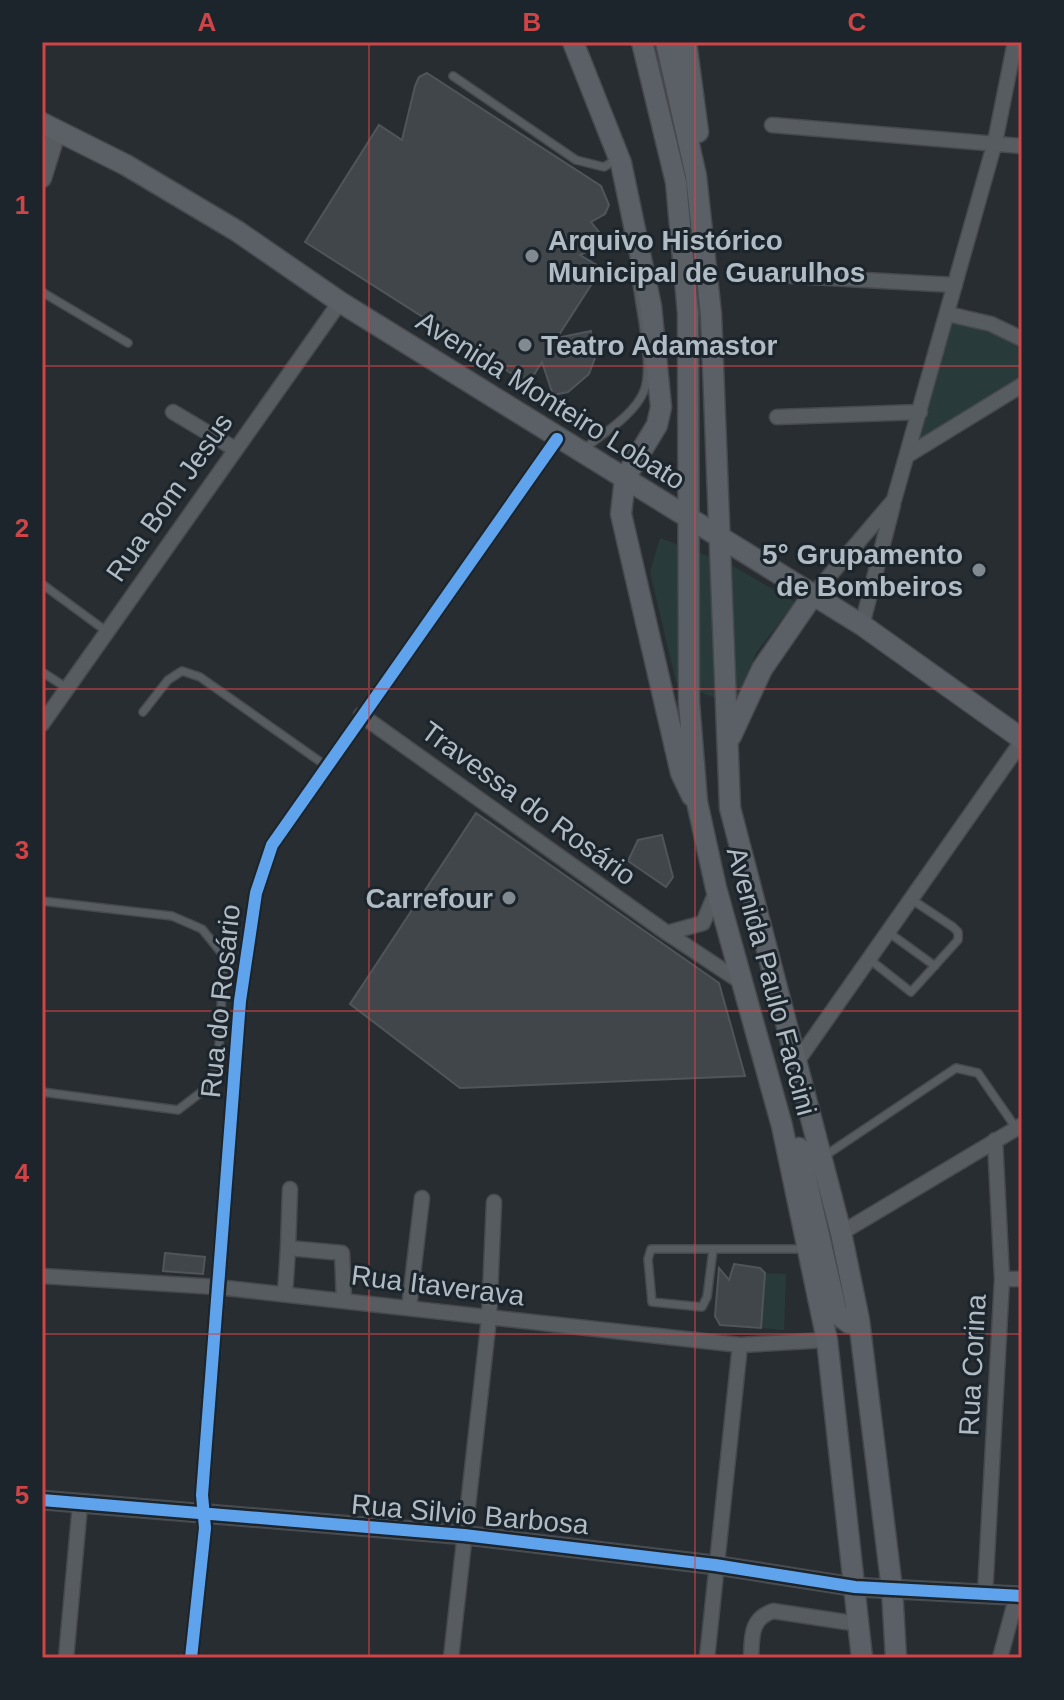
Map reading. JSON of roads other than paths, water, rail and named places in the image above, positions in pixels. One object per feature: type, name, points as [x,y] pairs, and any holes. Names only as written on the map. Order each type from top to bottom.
[{"type":"main road","points":[[573,42],[620,161],[651,306],[661,407],[657,425],[625,478],[621,514],[681,773],[697,802]]},
{"type":"main road","name":"Avenida Paulo Faccini","points":[[642,42],[676,182],[688,313],[689,702],[697,802],[716,888],[753,1010],[782,1126],[827,1340],[862,1658]]},
{"type":"main road","points":[[666,42],[696,176]]},
{"type":"main road","points":[[686,42],[698,130],[696,176]]},
{"type":"main road","name":"Avenida Monteiro Lobato","points":[[49,127],[195,205],[340,302],[557,439],[862,625],[1022,740]]},
{"type":"main road","name":"Avenida Paulo Faccini","points":[[696,176],[711,314],[730,808],[841,1233],[859,1320],[892,1589],[896,1658]]},
{"type":"main road","points":[[727,747],[762,669],[813,595]]},
{"type":"main road","points":[[753,1010],[770,1015],[795,1100],[811,1118]]},
{"type":"main road","points":[[782,1126],[801,1153],[837,1314],[844,1321],[859,1320]]},
{"type":"street","points":[[862,625],[995,142],[1015,42]]},
{"type":"street","points":[[772,125],[1022,146]]},
{"type":"street","points":[[42,178],[49,127]]},
{"type":"street","points":[[759,274],[955,285]]},
{"type":"street","name":"Rua Bom Jesus","points":[[42,724],[340,302]]},
{"type":"street","points":[[948,314],[999,327],[1022,339]]},
{"type":"street","points":[[908,455],[1022,385]]},
{"type":"street","points":[[173,412],[235,449]]},
{"type":"street","points":[[777,417],[920,412]]},
{"type":"street","name":"Rua do Rosário","points":[[191,1658],[205,1516],[202,1495],[240,1001],[256,893],[272,845],[325,765],[557,439]]},
{"type":"street","points":[[813,595],[894,500]]},
{"type":"street","name":"Travessa do Rosário","points":[[361,715],[667,933],[745,984]]},
{"type":"street","points":[[796,1063],[1022,740]]},
{"type":"street","points":[[667,933],[703,923],[713,905],[716,888]]},
{"type":"street","points":[[841,1233],[1019,1127]]},
{"type":"street","name":"Rua Corina","points":[[985,1594],[1002,1279],[995,1140]]},
{"type":"street","points":[[285,1294],[290,1189]]},
{"type":"street","points":[[409,1308],[422,1198]]},
{"type":"street","points":[[451,1658],[489,1318],[494,1202]]},
{"type":"street","points":[[288,1248],[342,1253],[345,1261],[344,1300]]},
{"type":"street","name":"Rua Itaverava","points":[[42,1276],[217,1287],[740,1345],[827,1340]]},
{"type":"street","points":[[1002,1279],[1022,1279]]},
{"type":"street","points":[[707,1658],[740,1345]]},
{"type":"street","name":"Rua Silvio Barbosa","points":[[42,1500],[205,1516],[464,1535],[715,1565],[855,1587],[1020,1596]]},
{"type":"street","points":[[66,1658],[80,1505]]},
{"type":"street","points":[[1000,1658],[1020,1596]]},
{"type":"street","points":[[751,1658],[753,1628],[761,1615],[773,1611],[859,1624]]},
{"type":"lane","points":[[453,76],[576,160],[604,167],[620,161],[618,190],[635,271],[646,363],[645,389],[629,410],[580,452]]},
{"type":"lane","points":[[42,292],[128,343]]},
{"type":"lane","points":[[42,584],[106,631]]},
{"type":"lane","points":[[143,712],[168,680],[182,671],[200,677],[325,765]]},
{"type":"lane","points":[[42,672],[67,688]]},
{"type":"lane","points":[[869,959],[911,992],[958,940],[958,932],[911,899]]},
{"type":"lane","points":[[42,901],[172,916],[202,929],[224,956],[218,1064],[204,1090],[178,1110],[42,1092]]},
{"type":"lane","points":[[888,932],[935,966]]},
{"type":"lane","points":[[821,1158],[956,1068],[978,1073],[1019,1127]]},
{"type":"lane","points":[[713,1250],[707,1297],[702,1307],[652,1302],[648,1259],[651,1249],[808,1249]]},
{"type":"place","name":"Arquivo Histórico Municipal de Guarulhos","points":[[532,256]]},
{"type":"place","name":"Teatro Adamastor","points":[[525,345]]},
{"type":"place","name":"5° Grupamento de Bombeiros","points":[[979,570]]},
{"type":"place","name":"Carrefour","points":[[509,898]]}]
